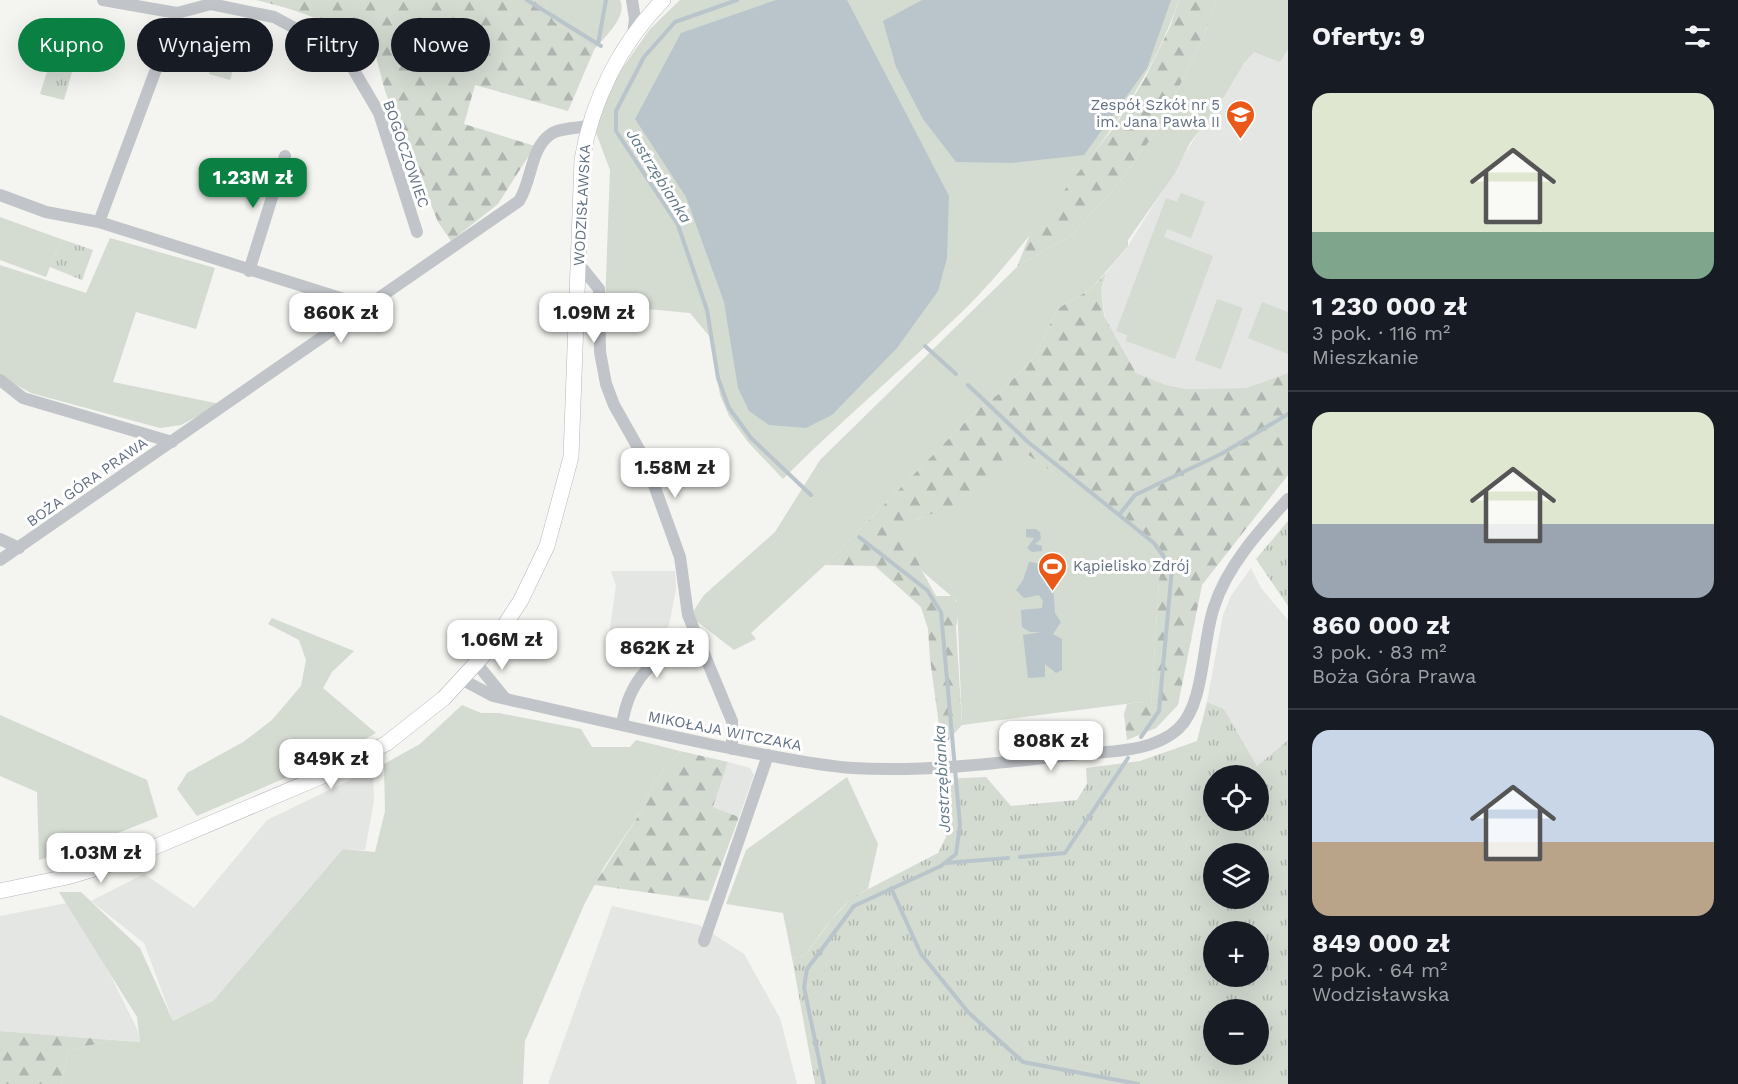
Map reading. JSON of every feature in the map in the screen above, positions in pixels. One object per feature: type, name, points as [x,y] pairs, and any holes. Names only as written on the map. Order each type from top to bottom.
[{"type":"main road","name":"WODZISŁAWSKA","points":[[0,891],[67,877],[124,860],[344,767],[387,743],[444,698],[477,664],[507,624],[547,546],[571,457],[582,160],[588,126],[610,72],[633,35],[663,0]]},
{"type":"street","name":"BOGOCZOWIEC","points":[[103,0],[177,13],[211,4],[274,17],[345,55],[379,113],[417,232]]},
{"type":"street","points":[[632,0],[635,19],[633,35]]},
{"type":"street","points":[[99,222],[177,13]]},
{"type":"street","name":"BOŻA GÓRA PRAWA","points":[[0,560],[369,307],[519,201],[526,190],[538,150],[551,133],[588,126]]},
{"type":"street","points":[[249,271],[285,156]]},
{"type":"street","points":[[0,195],[46,212],[99,222],[369,307]]},
{"type":"street","points":[[579,264],[599,289],[600,352],[606,384],[614,405],[645,460],[680,557],[688,615],[695,638],[732,721],[732,748]]},
{"type":"street","name":"BOŻA GÓRA PRAWA","points":[[0,380],[23,398],[172,442]]},
{"type":"street","name":"MIKOŁAJA WITCZAKA","points":[[463,680],[493,696],[510,700],[732,748],[854,768],[966,765],[1133,748],[1158,741],[1179,728],[1196,695],[1209,625],[1218,595],[1238,560],[1288,499]]},
{"type":"street","name":"BOŻA GÓRA PRAWA","points":[[0,539],[19,548]]},
{"type":"street","points":[[622,725],[632,690],[647,668],[658,659],[695,638]]},
{"type":"street","points":[[477,664],[504,697]]},
{"type":"street","points":[[704,941],[768,755]]},
{"type":"shaded area","points":[[776,0],[847,0],[949,196],[947,258],[938,291],[897,348],[832,415],[806,428],[769,425],[749,411],[738,388],[724,302],[686,197],[635,119],[681,33]]},
{"type":"shaded area","points":[[922,0],[1171,0],[1147,68],[1084,155],[1012,163],[956,162],[923,119],[896,67],[883,21]]},
{"type":"shaded area","name":"Zespół Szkół nr 5 im. Jana Pawła II","points":[[1288,25],[1288,373],[1246,388],[1186,389],[1166,385],[1136,373],[1105,318],[1101,288],[1106,273],[1128,246],[1261,31]]},
{"type":"shaded area","points":[[1026,529],[1036,529],[1040,532],[1041,539],[1035,544],[1042,546],[1042,551],[1032,552],[1027,548],[1034,538],[1026,537]]},
{"type":"shaded area","points":[[1029,562],[1049,565],[1052,571],[1055,613],[1061,622],[1053,634],[1062,639],[1062,670],[1056,673],[1045,664],[1045,677],[1028,678],[1023,635],[1041,632],[1030,632],[1022,627],[1021,610],[1042,608],[1043,601],[1039,595],[1024,598],[1016,590],[1023,580]]},
{"type":"shaded area","points":[[1251,568],[1261,588],[1288,620],[1288,740],[1258,765],[1224,709],[1207,702],[1223,615],[1231,596]]},
{"type":"shaded area","points":[[611,571],[675,571],[676,589],[669,625],[647,655],[608,642],[616,586]]},
{"type":"shaded area","points":[[728,762],[750,768],[754,775],[739,817],[713,807]]},
{"type":"shaded area","points":[[373,769],[374,801],[365,850],[343,849],[213,1001],[173,1021],[144,943],[91,901],[144,874],[194,908],[267,820]]},
{"type":"shaded area","points":[[67,903],[98,950],[138,1031],[140,1042],[0,1031],[0,916]]},
{"type":"shaded area","points":[[612,906],[699,925],[744,954],[780,1018],[797,1084],[548,1084]]},
{"type":"green space","points":[[256,0],[542,0],[554,22],[594,50],[568,111],[475,85],[464,124],[535,146],[498,204],[451,241],[438,222],[385,91],[379,68],[379,18],[316,18]]},
{"type":"green space","points":[[542,0],[620,0],[622,6],[618,20],[594,50],[554,22]]},
{"type":"green space","points":[[680,0],[1179,0],[1170,25],[1147,72],[1120,116],[1074,179],[1008,262],[966,308],[783,479],[748,442],[729,416],[720,395],[710,337],[690,313],[605,305],[610,170],[595,130],[611,84],[650,29]]},
{"type":"green space","points":[[1179,0],[1217,0],[1200,45],[1158,129],[1118,184],[1073,234],[1017,267],[1030,234],[1115,126],[1144,80],[1170,27]]},
{"type":"green space","points":[[1217,0],[1288,0],[1288,49],[1280,62],[1254,52],[1244,63],[1219,105],[1190,143],[1175,173],[1128,240],[1128,246],[1091,289],[1057,309],[1036,355],[1000,393],[977,410],[825,565],[751,633],[756,639],[734,650],[690,616],[704,595],[775,532],[820,460],[1017,267],[1073,234],[1118,184],[1158,129],[1200,45]]},
{"type":"green space","points":[[47,72],[72,72],[64,100],[40,94]]},
{"type":"green space","points":[[209,72],[232,72],[230,80],[209,74]]},
{"type":"green space","points":[[1181,193],[1205,202],[1191,238],[1167,229],[1164,237],[1213,256],[1175,359],[1126,341],[1127,335],[1116,331],[1166,198],[1177,202]]},
{"type":"green space","points":[[0,217],[61,239],[46,277],[0,260]]},
{"type":"green space","points":[[110,238],[215,268],[196,329],[136,312],[113,382],[220,404],[181,425],[160,428],[31,393],[0,376],[0,265],[86,293]]},
{"type":"green space","points":[[61,239],[93,250],[82,280],[50,267]]},
{"type":"green space","points":[[1106,273],[1101,288],[1104,316],[1136,373],[1166,385],[1186,389],[1246,388],[1288,373],[1288,475],[1202,585],[1178,705],[1156,728],[1127,740],[1124,714],[1127,704],[1141,702],[1151,705],[1160,567],[1134,537],[1080,492],[1028,455],[950,507],[904,524],[922,571],[936,596],[952,596],[960,606],[956,627],[962,725],[942,747],[928,629],[921,607],[875,566],[825,565],[977,410],[1000,393],[1036,355],[1057,309],[1091,289]]},
{"type":"green space","points":[[1217,299],[1243,308],[1221,369],[1195,360]]},
{"type":"green space","points":[[1262,302],[1288,312],[1288,354],[1248,338]]},
{"type":"green space","name":"Kąpielisko Zdrój","points":[[1028,455],[1081,492],[1133,535],[1160,566],[1151,706],[1141,702],[962,725],[957,601],[922,571],[903,524],[921,518]]},
{"type":"green space","points":[[1288,521],[1288,606],[1256,559]]},
{"type":"green space","points":[[272,618],[354,651],[332,672],[323,688],[376,733],[327,760],[197,816],[177,789],[187,773],[243,742],[272,720],[301,686],[306,660],[299,640],[268,624]]},
{"type":"green space","points":[[1207,702],[1224,709],[1256,765],[1203,765],[1203,831],[1269,831],[1269,765],[1258,765],[1288,740],[1288,1084],[815,1084],[792,958],[805,956],[831,920],[853,897],[938,853],[946,837],[945,779],[986,777],[1011,806],[1077,800],[1087,784],[1086,768],[1140,761],[1197,741]]},
{"type":"green space","points":[[462,705],[481,713],[499,713],[581,729],[592,747],[630,747],[636,740],[680,751],[654,782],[642,810],[604,867],[584,905],[525,1041],[523,1084],[61,1084],[68,1051],[112,1040],[140,1042],[137,1017],[59,892],[81,892],[140,948],[173,1021],[213,1001],[343,849],[375,852],[385,811],[384,764],[420,744]]},
{"type":"green space","points":[[0,715],[147,780],[158,817],[83,847],[39,860],[37,792],[0,776]]},
{"type":"green space","points":[[680,751],[728,762],[713,807],[739,817],[708,901],[594,885],[642,810],[654,782]]},
{"type":"green space","points":[[847,777],[878,844],[868,889],[840,910],[805,956],[792,958],[783,913],[726,904],[746,850]]},
{"type":"green space","points":[[0,1031],[112,1040],[68,1051],[61,1084],[0,1084]]},
{"type":"waterway","points":[[527,0],[601,46]]},
{"type":"waterway","points":[[598,44],[606,0]]},
{"type":"waterway","name":"Jastrzębianka","points":[[737,0],[675,22],[644,57],[616,111],[616,131],[678,225],[707,310],[718,378],[729,408],[751,438],[811,495]]},
{"type":"waterway","points":[[925,346],[956,374]]},
{"type":"waterway","points":[[968,385],[1028,442],[1154,543],[1172,568],[1159,711],[1141,737]]},
{"type":"waterway","points":[[1119,515],[1135,495],[1223,453],[1288,414]]},
{"type":"waterway","name":"Jastrzębianka","points":[[824,1084],[804,987],[807,969],[854,906],[941,866],[956,854],[960,825],[941,612],[927,590],[859,537]]},
{"type":"waterway","points":[[1020,857],[1065,853],[1128,758]]},
{"type":"waterway","points":[[946,863],[1008,858]]},
{"type":"waterway","points":[[891,888],[921,954],[968,1012],[1023,1062],[1138,1084]]},
{"type":"place","name":"Zespół Szkół nr 5 im. Jana Pawła II","points":[[1241,140]]},
{"type":"place","name":"Kąpielisko Zdrój","points":[[1052,592]]}]
